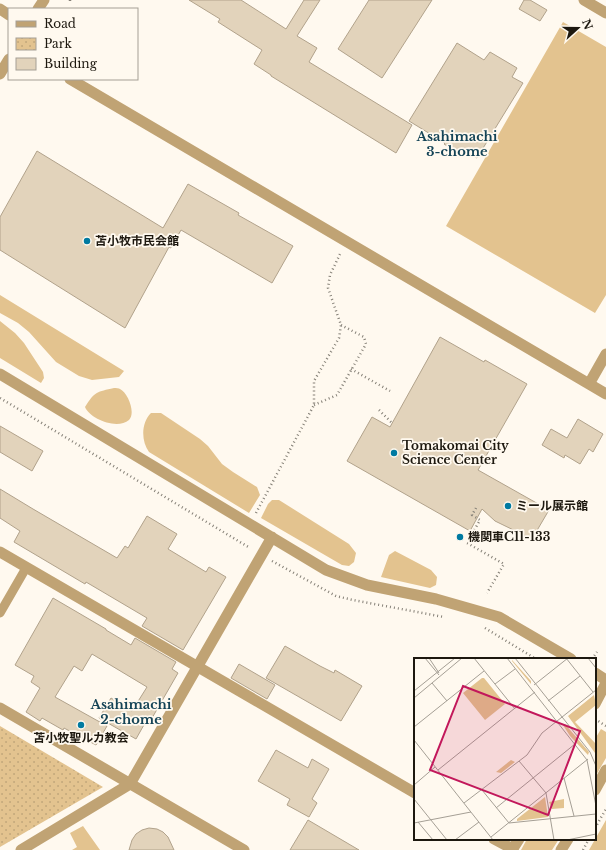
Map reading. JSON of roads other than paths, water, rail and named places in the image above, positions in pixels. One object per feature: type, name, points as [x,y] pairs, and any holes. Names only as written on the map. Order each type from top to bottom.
[{"type":"street","points":[[584,0],[606,12]]},
{"type":"street","points":[[0,74],[8,60]]},
{"type":"street","points":[[72,80],[606,394]]},
{"type":"street","points":[[589,384],[606,354]]},
{"type":"street","points":[[0,374],[326,570],[367,585],[436,599],[499,617],[569,658]]},
{"type":"street","points":[[21,850],[130,784],[272,537]]},
{"type":"street","points":[[0,552],[414,792]]},
{"type":"street","points":[[596,674],[606,680]]},
{"type":"street","points":[[596,702],[606,683]]},
{"type":"street","points":[[0,708],[244,850]]},
{"type":"street","points":[[596,788],[606,770]]},
{"type":"street","points":[[496,840],[513,850],[518,840]]},
{"type":"street","points":[[561,850],[567,840]]},
{"type":"lane","points":[[0,613],[26,568]]},
{"type":"place","name":"苫小牧市民会館","points":[[87,241]]},
{"type":"place","name":"Tomakomai City Science Center","points":[[394,453]]},
{"type":"place","name":"ミール展示館","points":[[508,506]]},
{"type":"place","name":"機関車C11-133","points":[[460,537]]},
{"type":"place","name":"苫小牧聖ルカ教会","points":[[81,725]]},
{"type":"district","name":"Asahimachi 3-chome","points":[[457,144]]},
{"type":"district","name":"Asahimachi 2-chome","points":[[131,712]]}]
